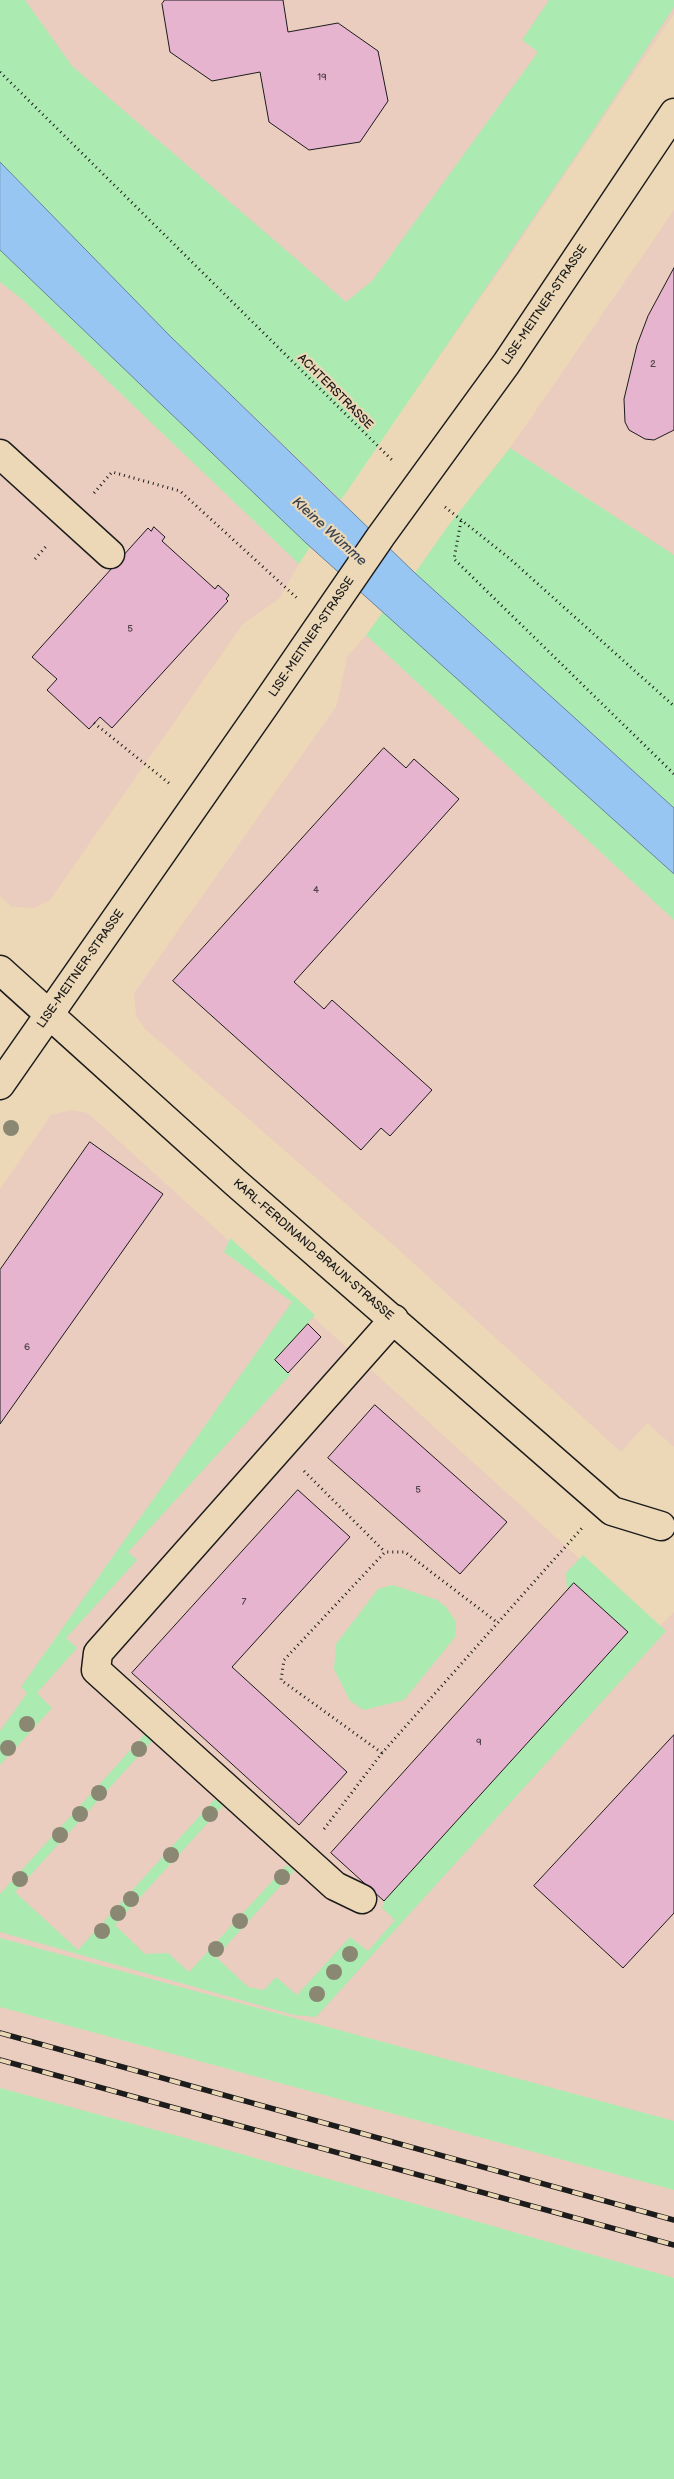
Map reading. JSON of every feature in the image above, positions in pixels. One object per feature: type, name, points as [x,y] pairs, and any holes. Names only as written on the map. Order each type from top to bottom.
[{"type":"street","name":"LISE-MEITNER-STRASSE","points":[[0,1085],[197,804],[342,591],[506,364],[674,113]]},
{"type":"street","points":[[0,454],[110,554]]},
{"type":"street","name":"KARL-FERDINAND-BRAUN-STRASSE","points":[[0,970],[236,1183],[612,1511],[661,1526]]},
{"type":"street","points":[[362,1899],[335,1886],[96,1670],[98,1653],[394,1319]]},
{"type":"path","name":"ACHTERSTRASSE","points":[[0,72],[418,485],[509,558],[674,706]]},
{"type":"path","points":[[36,559],[112,472],[180,491],[296,597],[324,619]]},
{"type":"path","points":[[461,520],[454,559],[674,774]]},
{"type":"path","points":[[94,723],[197,804]]},
{"type":"path","points":[[280,1448],[385,1552],[404,1552],[498,1623]]},
{"type":"path","points":[[302,1856],[382,1753],[604,1504]]},
{"type":"path","points":[[382,1753],[281,1680],[284,1660],[385,1552]]},
{"type":"shaded area","points":[[0,0],[674,0],[674,14],[507,260],[389,428]]},
{"type":"shaded area","points":[[674,210],[674,555],[510,448]]},
{"type":"shaded area","points":[[0,282],[23,300],[299,564],[280,598],[242,625],[50,900],[35,908],[12,907],[0,896]]},
{"type":"shaded area","points":[[366,635],[674,920],[674,1447],[647,1423],[621,1452],[400,1251],[145,1029],[136,1016],[134,993],[337,705],[347,657]]},
{"type":"shaded area","points":[[70,1110],[88,1113],[657,1629],[674,1612],[674,2121],[0,1938],[0,1189],[51,1115]]},
{"type":"shaded area","points":[[0,2007],[674,2190],[674,2278],[189,2139],[0,2088]]},
{"type":"green space","points":[[0,0],[25,0],[72,66],[346,302],[372,281],[538,52],[522,40],[549,0],[674,0],[674,7],[588,138],[341,500],[171,337],[0,162]]},
{"type":"green space","points":[[0,250],[310,547],[299,564],[23,300],[0,282]]},
{"type":"green space","points":[[510,448],[674,555],[674,808],[415,573],[448,526]]},
{"type":"green space","points":[[383,612],[674,874],[674,920],[366,635]]},
{"type":"green space","points":[[230,1238],[315,1315],[275,1360],[290,1375],[128,1552],[137,1560],[66,1638],[77,1648],[37,1693],[52,1708],[0,1765],[0,1731],[27,1693],[21,1687],[292,1302],[224,1252]]},
{"type":"green space","points":[[583,1555],[666,1631],[316,2017],[294,2015],[0,1932],[0,1894],[145,1734],[152,1741],[15,1892],[78,1950],[215,1799],[223,1806],[115,1925],[145,1954],[168,1953],[189,1972],[287,1865],[294,1871],[216,1957],[248,1987],[264,1990],[276,1977],[297,1995],[350,1937],[368,1951],[395,1920],[382,1908],[384,1901],[628,1632],[567,1591],[566,1573]]},
{"type":"green space","points":[[393,1585],[437,1600],[446,1607],[456,1622],[455,1637],[404,1700],[364,1710],[350,1701],[334,1669],[336,1644],[378,1589]]},
{"type":"green space","points":[[0,1938],[674,2121],[674,2190],[0,2007]]},
{"type":"green space","points":[[0,2088],[189,2139],[674,2278],[674,2479],[0,2479]]},
{"type":"water","name":"Kleine Wümme","points":[[0,162],[171,337],[415,573],[674,808],[674,874],[306,543],[0,250]]},
{"type":"building","points":[[165,0],[283,0],[288,32],[338,23],[378,51],[388,101],[360,142],[309,150],[269,122],[260,72],[212,81],[170,52],[162,4]]},
{"type":"building","points":[[674,268],[674,430],[654,440],[645,439],[629,430],[625,422],[624,399],[637,345],[648,316]]},
{"type":"building","points":[[154,527],[165,537],[162,541],[215,589],[218,585],[229,595],[226,599],[228,601],[112,728],[100,717],[89,729],[47,690],[57,679],[32,657],[148,528],[151,531]]},
{"type":"building","points":[[384,748],[406,768],[414,759],[459,799],[294,982],[324,1009],[332,1000],[432,1090],[390,1136],[381,1128],[361,1150],[173,981]]},
{"type":"building","points":[[90,1142],[163,1194],[0,1424],[0,1270]]},
{"type":"building","points":[[308,1324],[321,1337],[288,1373],[275,1360]]},
{"type":"building","points":[[375,1405],[507,1522],[460,1574],[328,1458]]},
{"type":"building","points":[[298,1490],[350,1537],[232,1667],[347,1772],[299,1825],[132,1673]]},
{"type":"building","points":[[574,1583],[628,1632],[384,1901],[331,1853]]},
{"type":"building","points":[[674,1735],[674,1913],[623,1968],[534,1886]]},
{"type":"railway","points":[[0,2033],[674,2220]]},
{"type":"railway","points":[[0,2060],[674,2245]]}]
